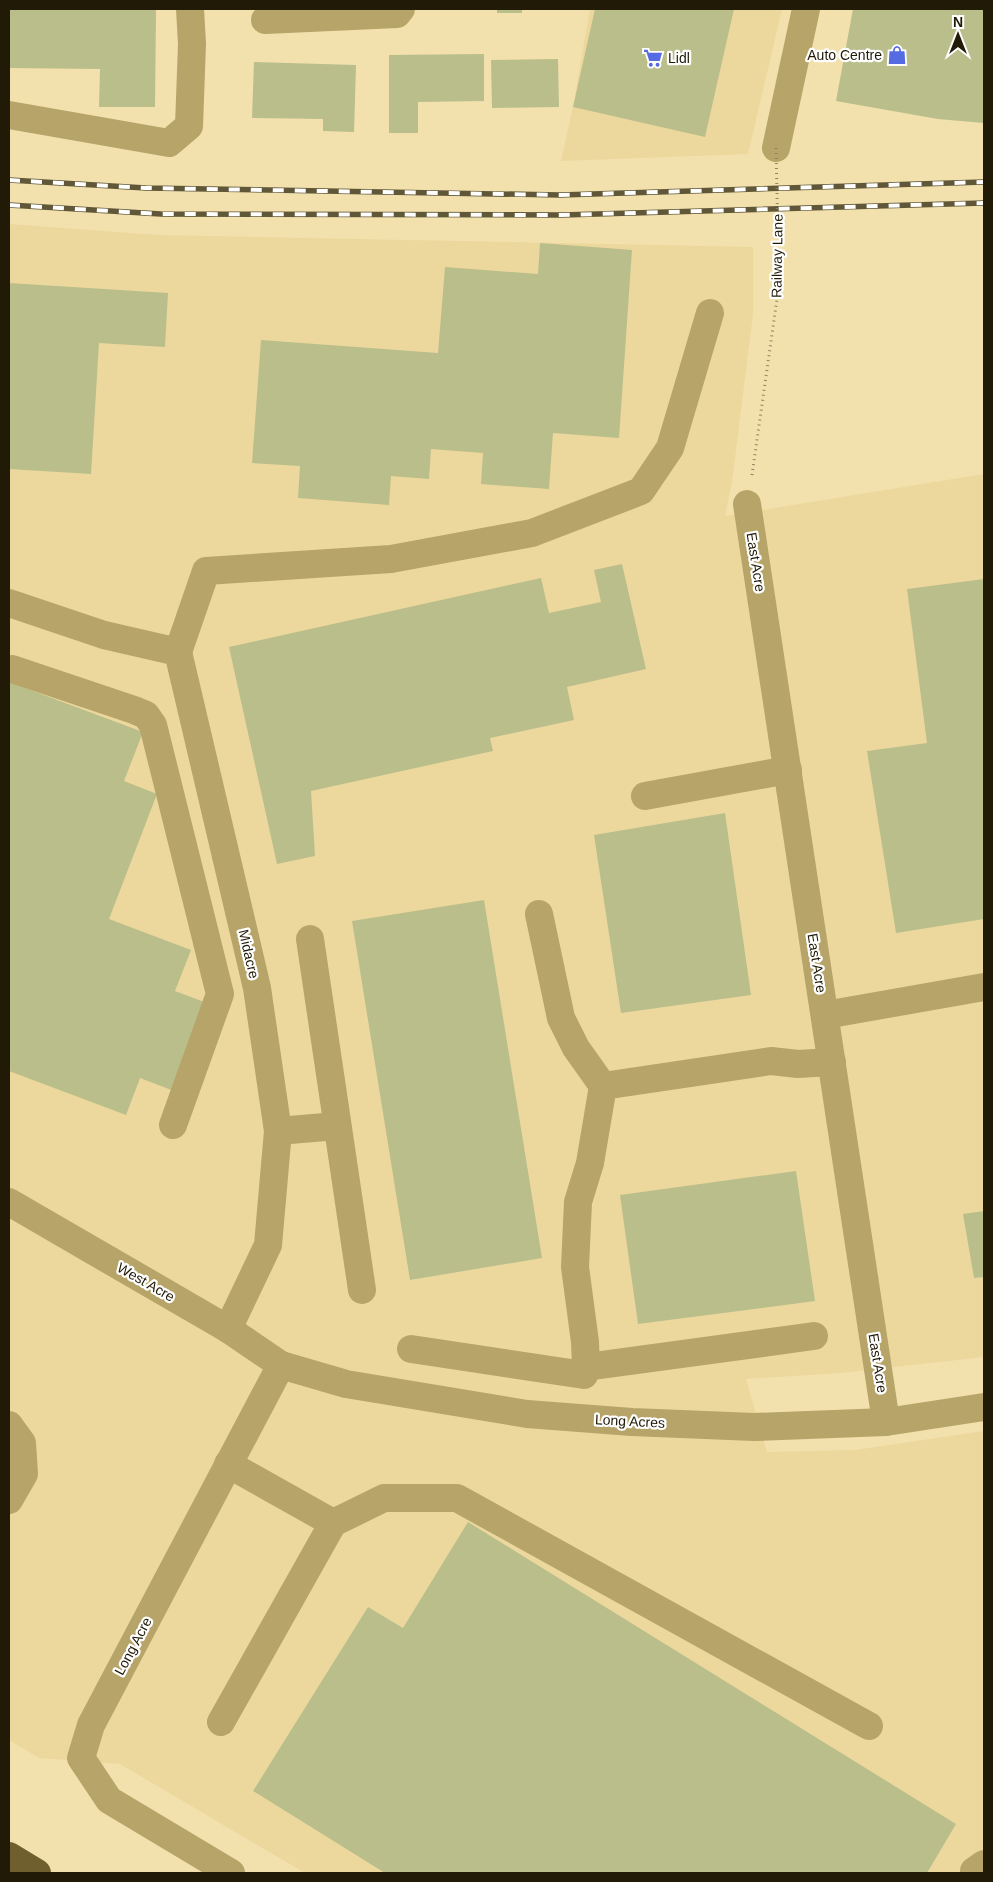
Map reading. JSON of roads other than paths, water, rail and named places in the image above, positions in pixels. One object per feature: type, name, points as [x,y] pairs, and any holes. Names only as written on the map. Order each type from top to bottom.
[{"type":"highway","points":[[9,1856],[37,1873]]},
{"type":"street","points":[[9,115],[169,143],[189,126],[192,44],[190,9]]},
{"type":"street","points":[[265,20],[396,14],[401,9]]},
{"type":"street","points":[[776,148],[806,9]]},
{"type":"street","points":[[9,603],[104,635],[178,652],[206,571],[392,559],[532,533],[642,491],[670,448],[710,313]]},
{"type":"street","name":"East Acre","points":[[747,504],[886,1422]]},
{"type":"street","name":"Midacre","points":[[178,652],[257,988],[278,1131],[268,1245],[228,1329]]},
{"type":"street","points":[[12,669],[134,710],[146,715],[153,725],[220,994],[173,1124]]},
{"type":"street","points":[[645,796],[788,770]]},
{"type":"street","points":[[539,914],[561,1018],[576,1048],[603,1086],[590,1163],[578,1202],[575,1267],[585,1342],[585,1371],[580,1418]]},
{"type":"street","points":[[310,939],[362,1290]]},
{"type":"street","points":[[825,1015],[984,987]]},
{"type":"street","points":[[220,994],[257,988]]},
{"type":"street","points":[[603,1086],[770,1061],[798,1064],[832,1062]]},
{"type":"street","points":[[278,1131],[337,1126]]},
{"type":"street","name":"West Acre","points":[[9,1202],[228,1329],[281,1365]]},
{"type":"street","points":[[411,1348],[585,1371],[814,1336]]},
{"type":"street","name":"Long Acres","points":[[281,1365],[356,1386],[527,1414],[580,1418],[754,1427],[886,1422],[984,1407]]},
{"type":"street","name":"Long Acre","points":[[231,1873],[109,1800],[81,1758],[91,1725],[281,1365]]},
{"type":"street","points":[[9,1425],[22,1443],[24,1474],[9,1500]]},
{"type":"street","points":[[228,1464],[333,1523]]},
{"type":"street","points":[[221,1722],[333,1523],[384,1498],[457,1498],[869,1726]]},
{"type":"railway","points":[[9,180],[146,188],[560,195],[984,182]]},
{"type":"railway","points":[[9,205],[161,214],[562,215],[984,203]]},
{"type":"place","name":"Auto Centre","points":[[897,55]]},
{"type":"place","name":"Lidl","points":[[653,58]]}]
